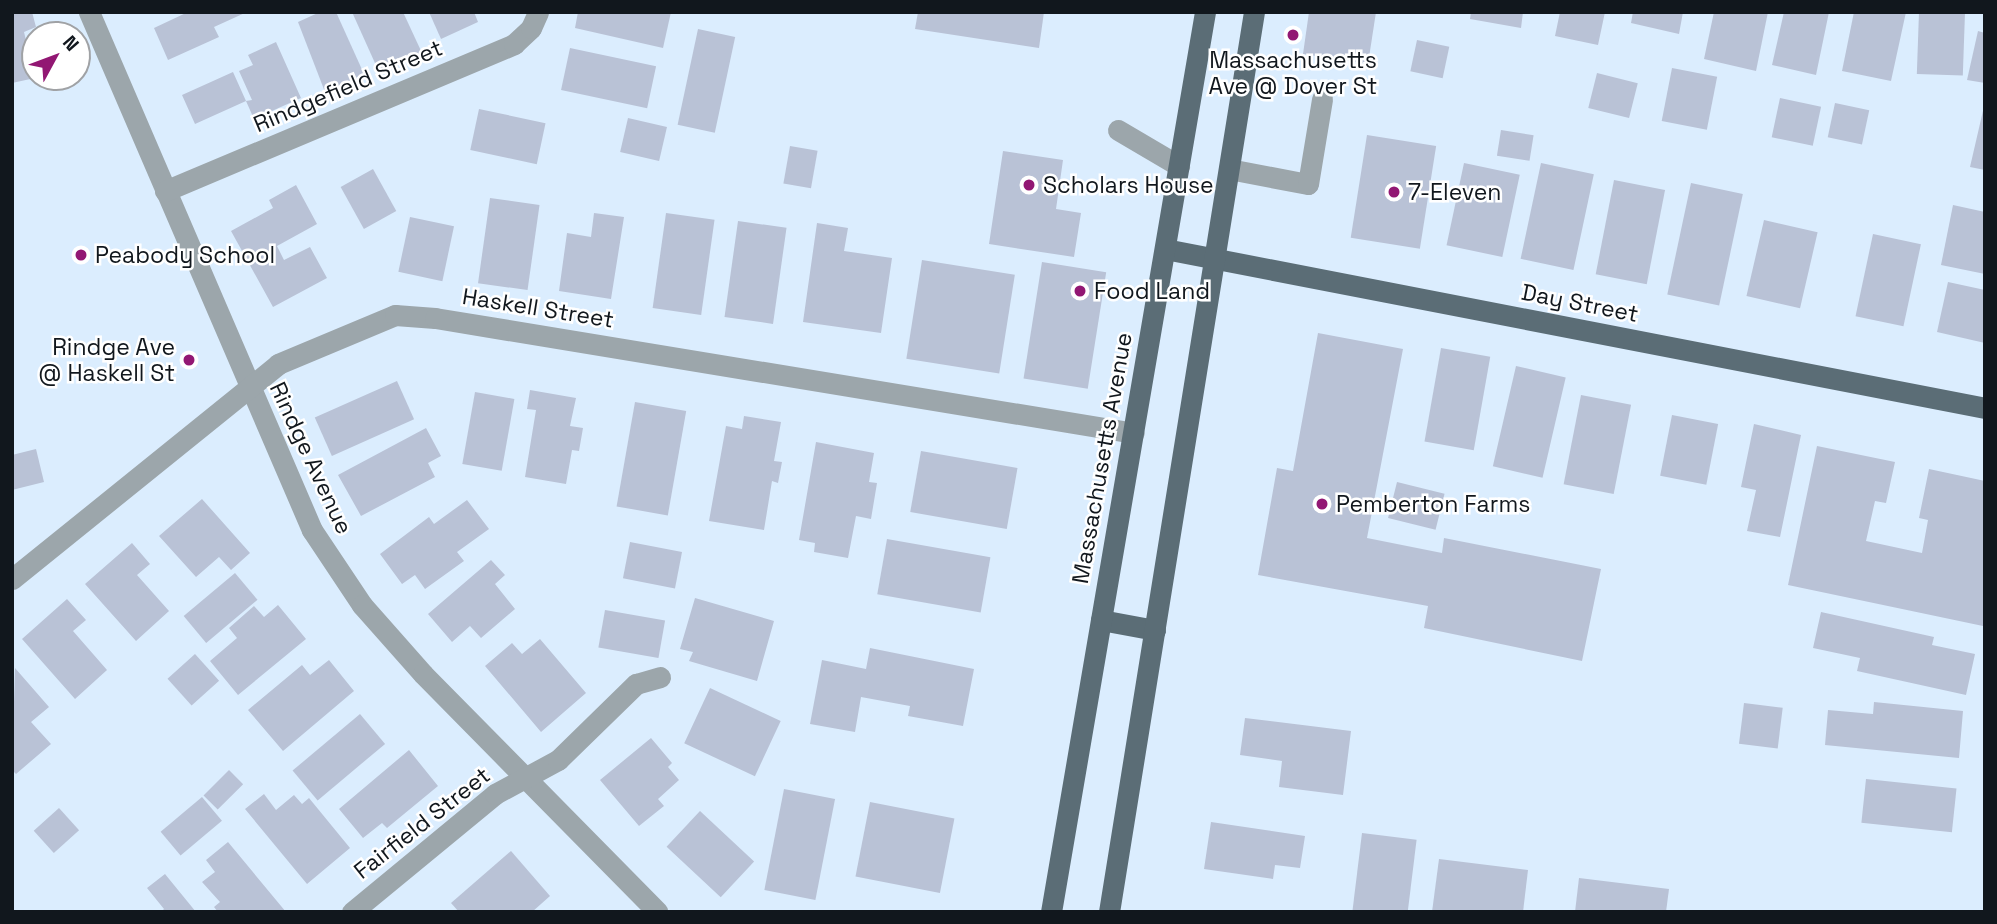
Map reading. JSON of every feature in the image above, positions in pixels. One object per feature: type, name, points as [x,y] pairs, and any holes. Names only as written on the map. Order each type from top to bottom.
[{"type":"main road","name":"Massachusetts Avenue","points":[[1051,912],[1205,12]]},
{"type":"main road","points":[[1109,912],[1254,12]]},
{"type":"main road","name":"Day Street","points":[[1165,250],[1985,408]]},
{"type":"main road","points":[[1101,620],[1155,630]]},
{"type":"street","name":"Rindge Avenue","points":[[89,12],[249,389],[312,530],[340,573],[423,674],[658,912]]},
{"type":"street","name":"Rindgefield Street","points":[[165,191],[514,44],[531,28],[538,12]]},
{"type":"street","points":[[1229,169],[1308,184],[1322,99]]},
{"type":"street","points":[[1118,130],[1180,166]]},
{"type":"street","name":"Haskell Street","points":[[12,579],[278,364],[395,315],[435,318],[1134,433]]},
{"type":"street","name":"Fairfield Street","points":[[352,912],[495,793],[558,760],[636,684],[660,677]]},
{"type":"building","points":[[12,12],[32,12],[34,21],[21,21],[21,81],[12,83]]},
{"type":"building","points":[[188,12],[247,12],[214,27],[219,37],[168,60],[154,28]]},
{"type":"building","points":[[320,12],[336,12],[364,74],[325,92],[298,22]]},
{"type":"building","points":[[352,12],[403,12],[422,53],[379,72]]},
{"type":"building","points":[[429,12],[474,12],[478,22],[441,39]]},
{"type":"building","points":[[578,12],[671,12],[663,48],[575,28]]},
{"type":"building","points":[[918,12],[1044,12],[1039,48],[915,29]]},
{"type":"building","points":[[1309,12],[1376,12],[1368,64],[1303,54]]},
{"type":"building","points":[[1471,12],[1523,12],[1521,28],[1470,19]]},
{"type":"building","points":[[1560,12],[1605,12],[1598,45],[1555,36]]},
{"type":"building","points":[[1633,12],[1683,12],[1679,34],[1631,23]]},
{"type":"building","points":[[1714,12],[1768,12],[1756,71],[1704,59]]},
{"type":"building","points":[[1784,12],[1829,12],[1816,75],[1772,65]]},
{"type":"building","points":[[1854,12],[1906,12],[1891,81],[1842,71]]},
{"type":"building","points":[[1919,12],[1965,14],[1963,76],[1917,74]]},
{"type":"building","points":[[698,29],[735,37],[715,133],[678,125]]},
{"type":"building","points":[[1978,31],[1985,33],[1985,83],[1967,80]]},
{"type":"building","points":[[1417,40],[1449,47],[1443,78],[1410,71]]},
{"type":"building","points":[[276,42],[301,98],[254,119],[246,101],[252,100],[239,71],[253,65],[248,55]]},
{"type":"building","points":[[570,48],[656,66],[647,108],[561,90]]},
{"type":"building","points":[[1672,68],[1717,77],[1707,130],[1662,121]]},
{"type":"building","points":[[233,72],[246,101],[195,124],[182,95]]},
{"type":"building","points":[[1597,73],[1638,83],[1629,118],[1588,108]]},
{"type":"building","points":[[1780,98],[1821,107],[1813,146],[1772,137]]},
{"type":"building","points":[[1985,102],[1985,170],[1970,167]]},
{"type":"building","points":[[1835,103],[1869,110],[1862,145],[1828,137]]},
{"type":"building","points":[[479,109],[546,123],[537,164],[470,150]]},
{"type":"building","points":[[628,118],[667,127],[659,161],[620,152]]},
{"type":"building","points":[[1501,130],[1534,135],[1530,161],[1497,156]]},
{"type":"building","name":"7-Eleven","points":[[1367,135],[1436,146],[1420,249],[1351,238]]},
{"type":"building","points":[[790,146],[818,151],[811,188],[783,183]]},
{"type":"building","name":"Scholars House","points":[[1003,151],[1063,160],[1056,209],[1081,213],[1074,257],[989,244]]},
{"type":"building","points":[[1464,163],[1520,175],[1502,257],[1447,245]]},
{"type":"building","points":[[1541,163],[1594,174],[1573,270],[1521,259]]},
{"type":"building","points":[[373,169],[396,211],[364,229],[341,187]]},
{"type":"building","points":[[1614,180],[1665,190],[1647,284],[1596,274]]},
{"type":"building","points":[[1691,183],[1743,194],[1719,306],[1667,295]]},
{"type":"building","points":[[296,185],[317,224],[277,246],[284,260],[310,247],[327,278],[273,307],[231,231],[273,208],[269,200]]},
{"type":"building","points":[[490,198],[540,205],[528,290],[478,283]]},
{"type":"building","points":[[1953,205],[1985,212],[1985,274],[1941,265]]},
{"type":"building","points":[[594,213],[624,217],[611,299],[559,291],[567,233],[591,237]]},
{"type":"building","points":[[666,213],[715,220],[701,315],[653,308]]},
{"type":"building","points":[[410,217],[454,226],[442,281],[398,272]]},
{"type":"building","points":[[1764,220],[1818,232],[1800,308],[1746,296]]},
{"type":"building","points":[[738,221],[787,228],[773,324],[725,317]]},
{"type":"building","points":[[817,223],[848,228],[844,251],[892,258],[881,333],[803,322]]},
{"type":"building","points":[[1873,234],[1921,244],[1903,326],[1856,316]]},
{"type":"building","points":[[922,260],[1015,275],[999,373],[906,359]]},
{"type":"building","points":[[1042,262],[1106,272],[1088,389],[1024,379]]},
{"type":"building","points":[[1948,282],[1985,290],[1985,343],[1937,332]]},
{"type":"building","name":"Pemberton Farms","points":[[1318,333],[1403,349],[1367,538],[1442,553],[1444,538],[1601,569],[1582,661],[1424,628],[1428,606],[1258,575],[1277,468],[1293,471]]},
{"type":"building","points":[[1441,348],[1490,357],[1474,450],[1425,442]]},
{"type":"building","points":[[1516,366],[1566,377],[1543,478],[1493,466]]},
{"type":"building","points":[[397,381],[414,419],[332,456],[315,418]]},
{"type":"building","points":[[530,390],[576,398],[570,426],[583,428],[579,451],[572,450],[566,484],[525,477],[536,410],[527,409]]},
{"type":"building","points":[[475,392],[514,399],[502,471],[462,464]]},
{"type":"building","points":[[1581,395],[1631,405],[1614,494],[1564,484]]},
{"type":"building","points":[[635,402],[686,411],[668,515],[617,506]]},
{"type":"building","points":[[1672,415],[1718,424],[1706,485],[1660,476]]},
{"type":"building","points":[[744,416],[781,422],[774,461],[782,462],[778,483],[772,481],[764,530],[709,521],[726,426],[742,429]]},
{"type":"building","points":[[1754,424],[1801,435],[1780,537],[1747,531],[1756,490],[1741,487]]},
{"type":"building","points":[[426,428],[441,456],[428,463],[435,477],[361,516],[338,475]]},
{"type":"building","points":[[816,442],[874,453],[869,482],[877,483],[871,519],[856,516],[848,558],[814,552],[815,543],[799,540]]},
{"type":"building","points":[[1817,446],[1895,462],[1886,503],[1875,501],[1866,541],[1922,553],[1928,520],[1919,518],[1929,469],[1985,481],[1983,626],[1788,585]]},
{"type":"building","points":[[36,449],[44,482],[12,490],[12,455]]},
{"type":"building","points":[[921,451],[1018,468],[1007,529],[910,512]]},
{"type":"building","points":[[1397,482],[1445,494],[1436,530],[1388,518]]},
{"type":"building","points":[[202,499],[250,553],[231,570],[219,557],[196,577],[159,536]]},
{"type":"building","points":[[467,500],[489,529],[457,552],[464,561],[425,589],[415,575],[402,584],[380,554],[429,517],[434,524]]},
{"type":"building","points":[[887,539],[990,557],[981,612],[877,594]]},
{"type":"building","points":[[630,542],[682,552],[675,588],[623,578]]},
{"type":"building","points":[[132,543],[150,564],[137,575],[169,611],[136,641],[85,584]]},
{"type":"building","points":[[491,560],[505,575],[495,584],[515,609],[481,638],[470,626],[452,642],[428,614]]},
{"type":"building","points":[[235,573],[257,600],[206,643],[184,616]]},
{"type":"building","points":[[695,598],[774,621],[757,681],[689,661],[693,652],[680,649]]},
{"type":"building","points":[[67,599],[86,620],[73,631],[107,670],[75,699],[22,639]]},
{"type":"building","points":[[278,605],[306,639],[238,695],[210,661],[237,638],[229,628],[254,606],[264,617]]},
{"type":"building","points":[[605,610],[665,621],[658,658],[598,647]]},
{"type":"building","points":[[1821,612],[1934,637],[1932,645],[1975,654],[1966,695],[1857,671],[1860,658],[1813,648]]},
{"type":"building","points":[[540,639],[586,693],[541,732],[485,666],[512,643],[522,654]]},
{"type":"building","points":[[870,648],[974,669],[963,726],[908,716],[910,706],[861,697],[855,732],[810,724],[822,660],[866,669]]},
{"type":"building","points":[[195,654],[219,681],[192,706],[168,679]]},
{"type":"building","points":[[329,660],[354,691],[283,751],[248,710],[302,665],[310,675]]},
{"type":"building","points":[[15,668],[49,707],[31,722],[51,744],[16,774],[12,770]]},
{"type":"building","points":[[710,688],[781,721],[755,776],[684,743]]},
{"type":"building","points":[[1874,702],[1963,711],[1959,758],[1825,745],[1828,710],[1873,714]]},
{"type":"building","points":[[1744,703],[1783,708],[1778,748],[1739,744]]},
{"type":"building","points":[[360,714],[385,744],[318,800],[293,771]]},
{"type":"building","points":[[1245,718],[1351,731],[1343,795],[1279,787],[1282,761],[1240,755]]},
{"type":"building","points":[[651,738],[672,763],[668,767],[679,780],[658,799],[664,806],[639,826],[600,780]]},
{"type":"building","points":[[409,750],[438,786],[387,828],[382,823],[363,838],[339,809]]},
{"type":"building","points":[[229,770],[243,784],[218,810],[204,795]]},
{"type":"building","points":[[1866,779],[1957,789],[1952,832],[1861,823]]},
{"type":"building","points":[[784,789],[835,799],[815,900],[764,890]]},
{"type":"building","points":[[264,794],[276,810],[294,795],[302,804],[309,798],[350,848],[307,884],[245,809]]},
{"type":"building","points":[[202,797],[222,821],[181,855],[161,832]]},
{"type":"building","points":[[870,802],[954,818],[940,893],[855,877]]},
{"type":"building","points":[[59,808],[79,830],[54,853],[34,831]]},
{"type":"building","points":[[700,811],[754,861],[721,897],[667,847]]},
{"type":"building","points":[[1211,822],[1305,836],[1300,868],[1275,865],[1273,879],[1204,869]]},
{"type":"building","points":[[1362,833],[1417,840],[1408,912],[1352,912]]},
{"type":"building","points":[[228,842],[286,912],[218,912],[214,907],[220,902],[202,882],[215,872],[206,860]]},
{"type":"building","points":[[511,851],[550,896],[532,912],[459,912],[451,903]]},
{"type":"building","points":[[1439,859],[1528,870],[1523,912],[1432,912]]},
{"type":"building","points":[[165,874],[196,912],[161,912],[164,909],[147,888]]},
{"type":"building","points":[[1579,878],[1669,889],[1666,912],[1575,912]]},
{"type":"place","name":"Massachusetts Ave @ Dover St","points":[[1293,35]]},
{"type":"place","name":"Scholars House","points":[[1029,185]]},
{"type":"place","name":"7-Eleven","points":[[1394,192]]},
{"type":"place","name":"Peabody School","points":[[81,255]]},
{"type":"place","name":"Food Land","points":[[1080,291]]},
{"type":"place","name":"Rindge Ave @ Haskell St","points":[[189,360]]},
{"type":"place","name":"Pemberton Farms","points":[[1322,504]]}]
